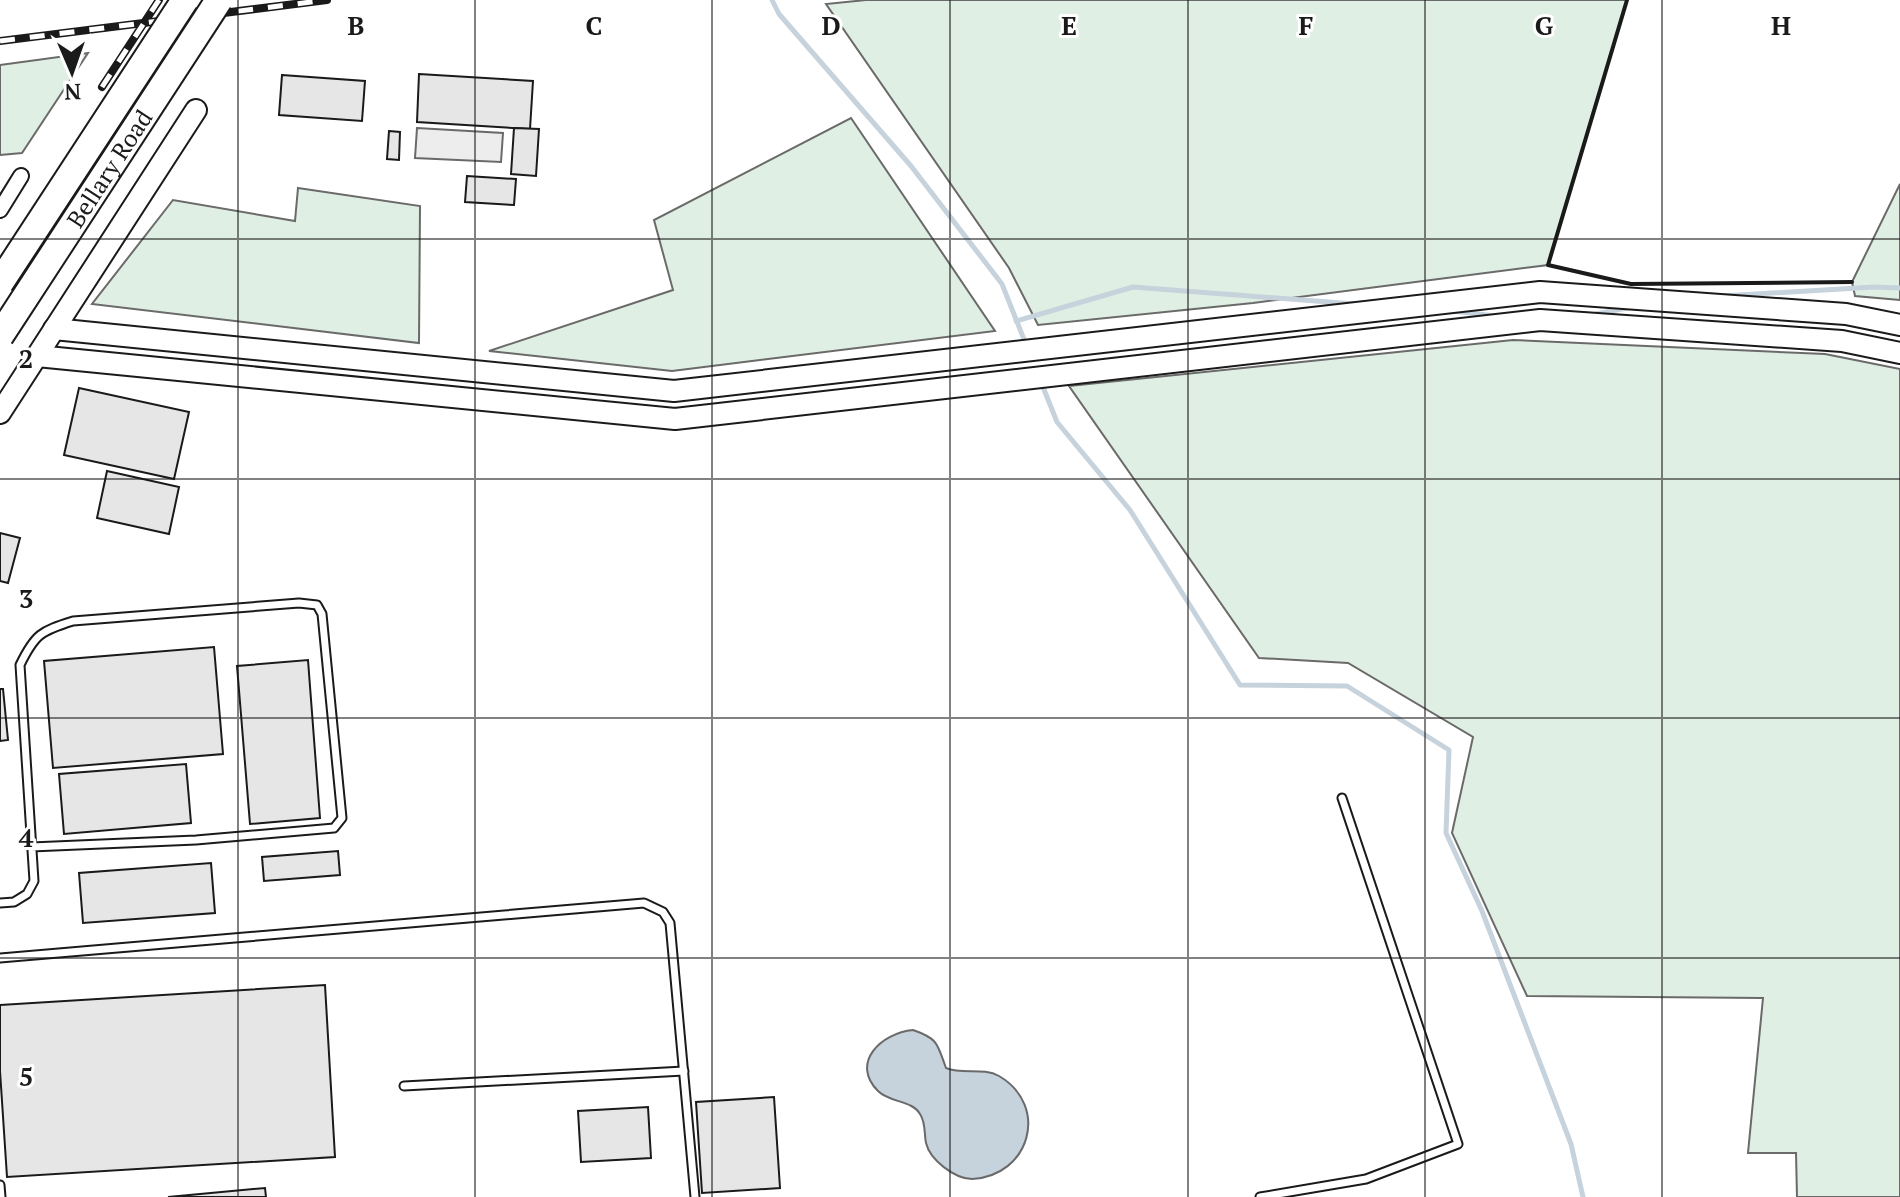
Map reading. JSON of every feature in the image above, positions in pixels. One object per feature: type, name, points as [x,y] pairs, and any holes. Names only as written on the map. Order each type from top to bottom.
[{"type":"highway","name":"Bellary Road","points":[[0,283],[185,0]]},
{"type":"highway","name":"Bellary Road","points":[[0,336],[219,0]]},
{"type":"street","points":[[0,413],[196,110]]},
{"type":"street","points":[[0,210],[21,176]]},
{"type":"street","points":[[54,329],[674,391],[1540,292],[1846,314],[1900,325]]},
{"type":"street","points":[[37,356],[675,419],[1540,320],[1842,341],[1900,353]]},
{"type":"lane","points":[[0,903],[14,902],[27,894],[34,881],[31,847],[20,665],[32,641],[49,629],[73,621],[299,603],[317,605],[322,614],[342,818],[334,828],[196,840],[31,847]]},
{"type":"lane","points":[[1260,1197],[1366,1179],[1458,1144],[1342,798]]},
{"type":"lane","points":[[0,958],[644,903],[663,912],[670,923],[695,1197]]},
{"type":"lane","points":[[404,1086],[684,1071]]},
{"type":"lane","points":[[0,1185],[1,1197]]},
{"type":"green space","points":[[866,0],[1627,0],[1548,265],[1253,303],[1038,325],[1009,268],[826,4]]},
{"type":"green space","points":[[88,53],[22,153],[0,155],[0,65]]},
{"type":"green space","points":[[851,118],[995,331],[672,371],[489,351],[673,290],[654,220]]},
{"type":"green space","points":[[1900,184],[1900,300],[1855,296],[1852,282]]},
{"type":"green space","points":[[298,188],[420,206],[419,343],[92,304],[173,200],[295,221]]},
{"type":"green space","points":[[1513,340],[1825,354],[1900,369],[1900,1197],[1797,1197],[1796,1153],[1748,1153],[1763,998],[1527,996],[1452,833],[1473,737],[1348,663],[1259,658],[1069,386]]},
{"type":"shaded area","points":[[417,128],[503,133],[501,162],[415,158]]},
{"type":"shaded area","points":[[913,1030],[936,1043],[946,1068],[993,1073],[1015,1089],[1024,1104],[1028,1121],[1026,1138],[1008,1166],[992,1175],[972,1179],[951,1172],[928,1149],[923,1121],[916,1109],[883,1095],[870,1080],[868,1060],[873,1051],[890,1037]]},
{"type":"building","points":[[419,74],[533,81],[530,129],[417,122]]},
{"type":"building","points":[[282,75],[365,81],[362,121],[279,115]]},
{"type":"building","points":[[514,128],[539,129],[536,176],[511,174]]},
{"type":"building","points":[[389,131],[400,132],[399,160],[387,159]]},
{"type":"building","points":[[467,176],[516,179],[514,205],[465,202]]},
{"type":"building","points":[[79,388],[189,412],[174,479],[64,455]]},
{"type":"building","points":[[107,471],[179,487],[169,534],[97,518]]},
{"type":"building","points":[[0,533],[20,538],[8,583],[0,581]]},
{"type":"building","points":[[214,647],[223,754],[53,768],[44,661]]},
{"type":"building","points":[[308,660],[320,818],[250,824],[237,666]]},
{"type":"building","points":[[0,689],[3,689],[8,740],[0,741]]},
{"type":"building","points":[[186,764],[191,823],[64,834],[59,774]]},
{"type":"building","points":[[338,851],[340,875],[264,881],[262,857]]},
{"type":"building","points":[[211,863],[215,913],[83,923],[79,873]]},
{"type":"building","points":[[325,985],[335,1157],[7,1177],[0,1071],[0,1005]]},
{"type":"building","points":[[774,1097],[780,1188],[702,1193],[696,1102]]},
{"type":"building","points":[[648,1107],[651,1158],[581,1162],[578,1111]]},
{"type":"building","points":[[265,1188],[266,1197],[168,1197]]},
{"type":"waterway","points":[[772,0],[779,14],[911,166],[1002,284],[1027,347]]},
{"type":"waterway","points":[[1016,321],[1133,287],[1355,304]]},
{"type":"waterway","points":[[1721,296],[1900,288]]},
{"type":"waterway","points":[[1591,315],[1632,307]]},
{"type":"waterway","points":[[1453,311],[1495,316]]},
{"type":"waterway","points":[[1041,382],[1057,422],[1130,510],[1240,685],[1347,686],[1449,750],[1446,833],[1482,911],[1571,1144],[1583,1197]]},
{"type":"railway","points":[[102,87],[159,0]]},
{"type":"railway","points":[[0,264],[174,0]]},
{"type":"railway","points":[[0,41],[327,0]]},
{"type":"wall","points":[[1627,0],[1548,265],[1631,284],[1852,282]]}]
